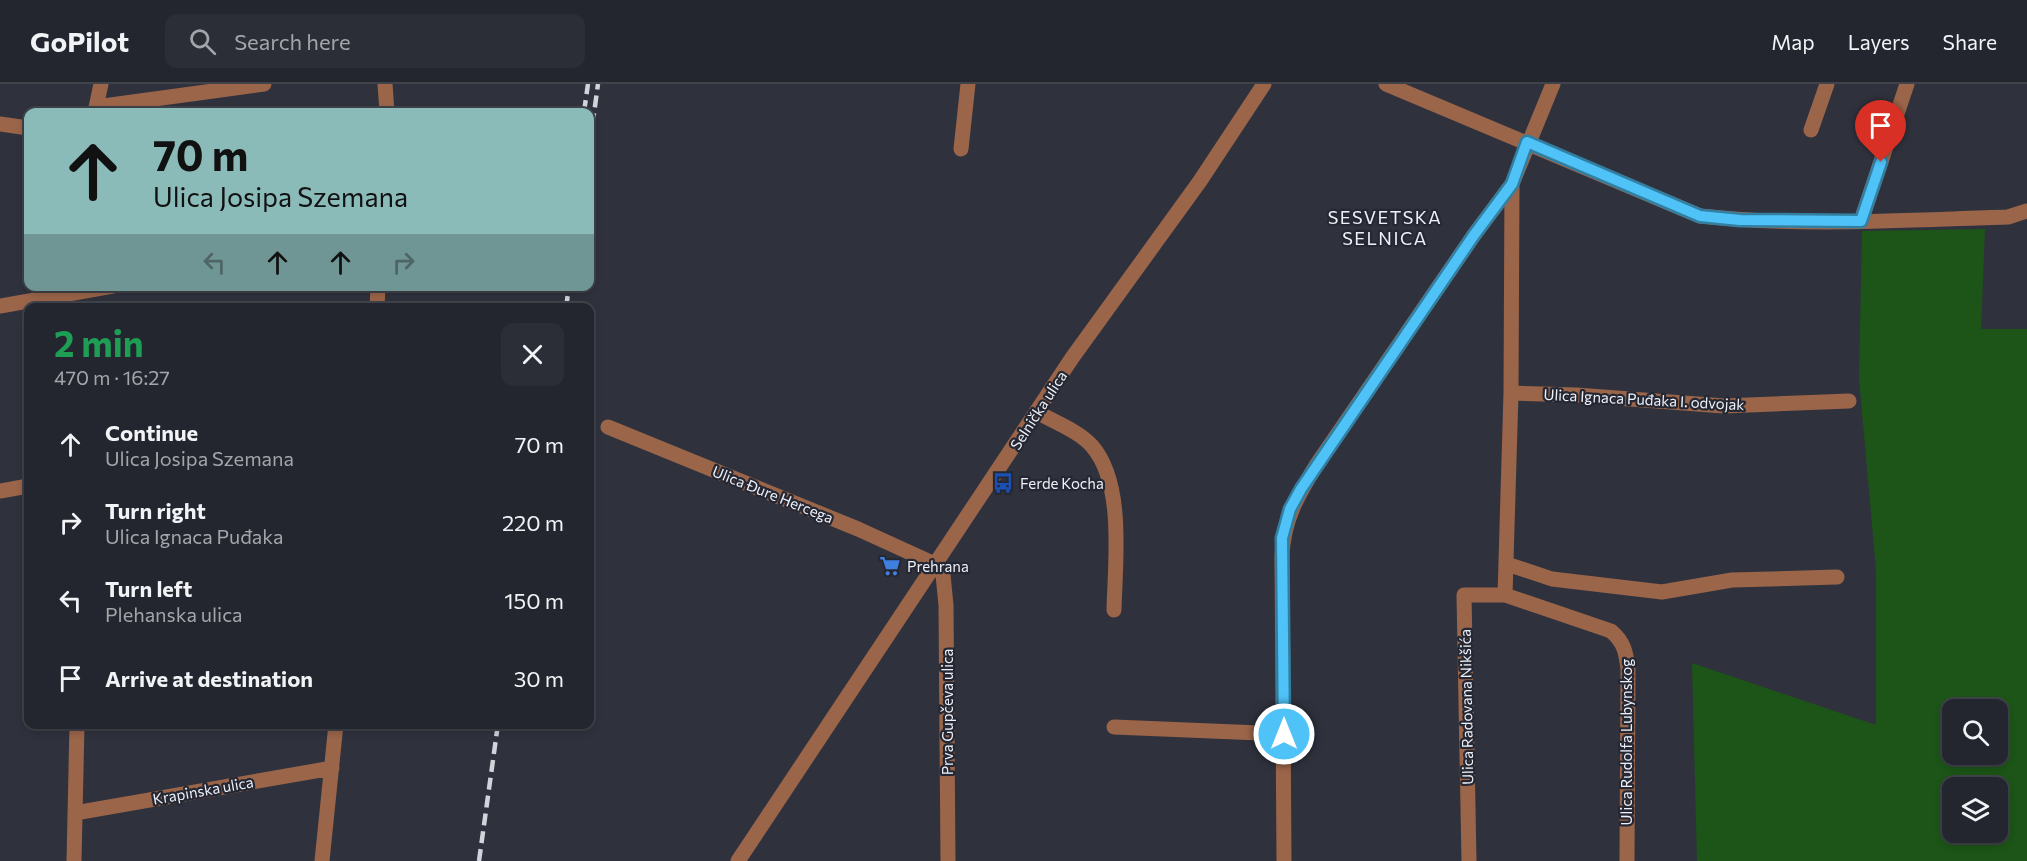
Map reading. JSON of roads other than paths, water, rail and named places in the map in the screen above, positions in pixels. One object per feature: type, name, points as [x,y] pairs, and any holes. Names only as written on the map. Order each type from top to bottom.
[{"type":"street","points":[[96,108],[102,84]]},
{"type":"street","points":[[109,108],[264,84]]},
{"type":"street","points":[[385,84],[387,108]]},
{"type":"street","points":[[961,149],[968,84]]},
{"type":"street","name":"Selnička ulica","points":[[738,861],[1110,303],[1200,181],[1264,84]]},
{"type":"street","points":[[1386,84],[1700,216],[1740,220],[1861,221],[2008,217],[2027,211]]},
{"type":"street","points":[[1284,861],[1282,538],[1286,523],[1301,489],[1474,235],[1512,184],[1527,142],[1553,84]]},
{"type":"street","points":[[1811,130],[1827,84]]},
{"type":"street","points":[[1861,221],[1907,84]]},
{"type":"street","points":[[0,124],[24,127]]},
{"type":"street","points":[[1505,596],[1511,393],[1512,184]]},
{"type":"street","points":[[0,306],[95,291]]},
{"type":"street","name":"Ulica Ignaca Puđaka I. odvojak","points":[[1511,393],[1576,395],[1724,406],[1849,401]]},
{"type":"street","points":[[1037,412],[1091,444],[1104,464],[1114,504],[1114,610]]},
{"type":"street","name":"Ulica Đure Hercega","points":[[608,426],[868,533],[937,565]]},
{"type":"street","points":[[0,491],[24,487]]},
{"type":"street","points":[[1507,564],[1552,579],[1662,592],[1732,580],[1837,577]]},
{"type":"street","name":"Prva Gupčeva ulica","points":[[937,565],[943,575],[946,606],[948,861]]},
{"type":"street","name":"Ulica Radovana Nikšića","points":[[1469,861],[1464,595],[1505,596]]},
{"type":"street","name":"Ulica Rudolfa Lubynskog","points":[[1505,596],[1611,631],[1621,640],[1628,669],[1627,861]]},
{"type":"street","points":[[1114,727],[1284,734]]},
{"type":"street","points":[[74,861],[77,729]]},
{"type":"street","points":[[322,861],[336,729]]},
{"type":"street","name":"Krapinska ulica","points":[[75,813],[332,768]]},
{"type":"railway","points":[[585,108],[588,84]]},
{"type":"railway","points":[[594,114],[598,84]]},
{"type":"railway","points":[[567,303],[568,291]]},
{"type":"railway","points":[[479,861],[497,729]]},
{"type":"place","name":"Ferde Kocha","points":[[1003,483]]},
{"type":"place","name":"Prehrana","points":[[890,566]]},
{"type":"district","name":"SESVETSKA SELNICA","points":[[1385,227]]}]
